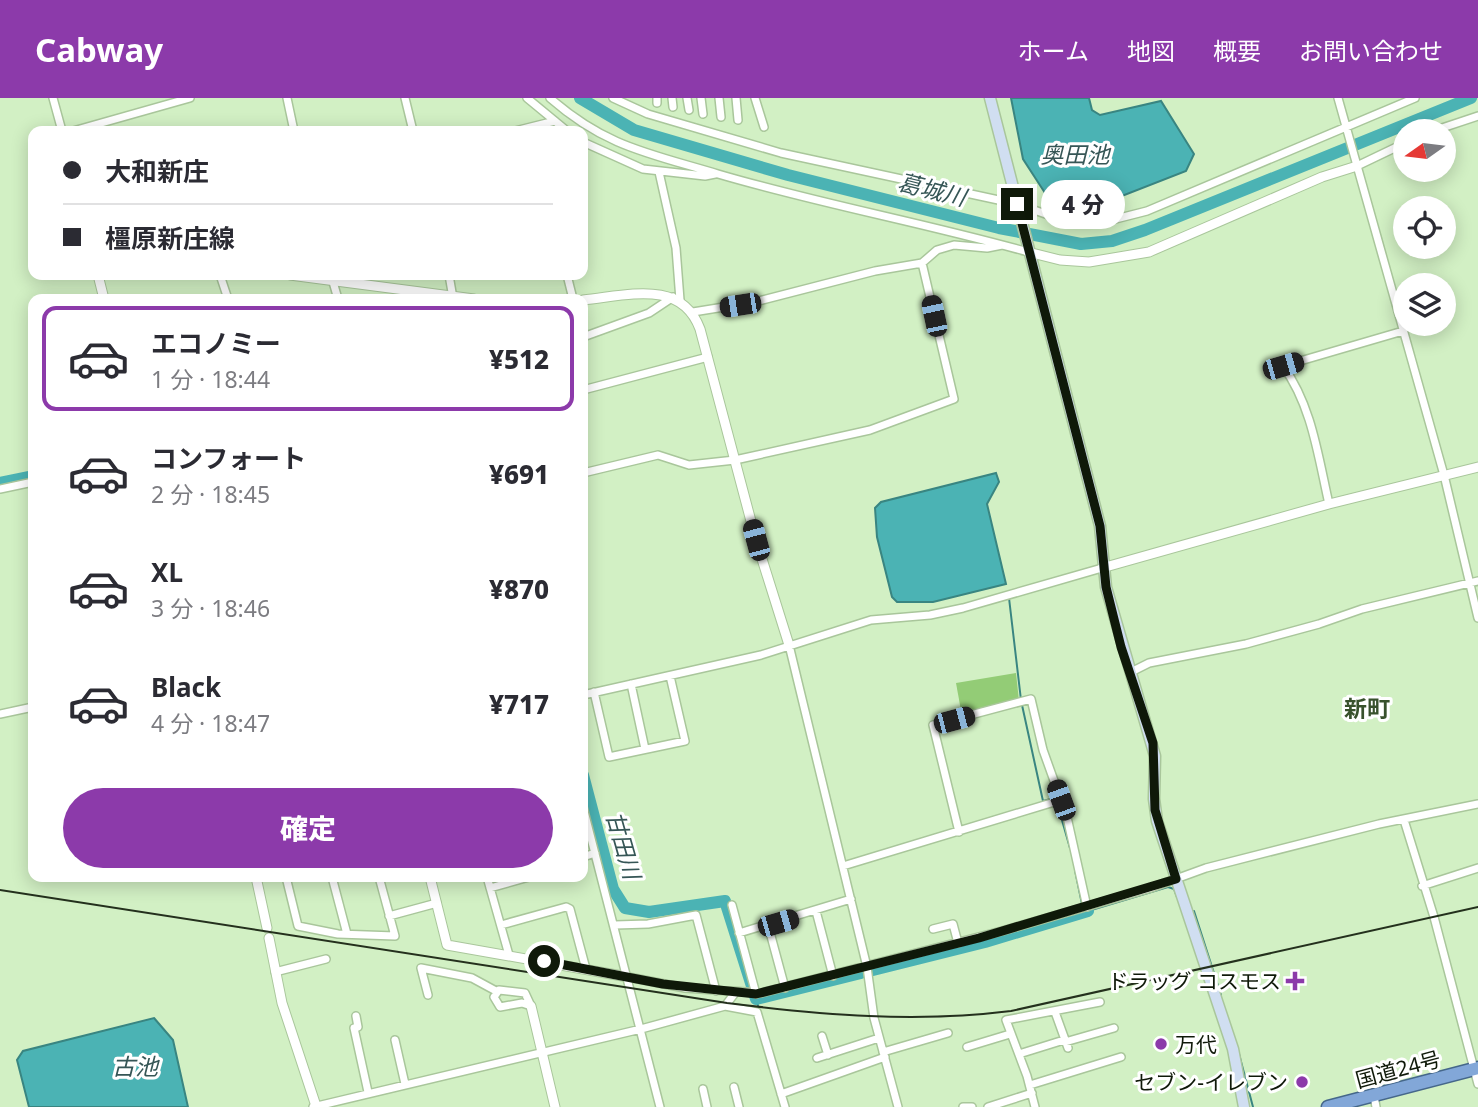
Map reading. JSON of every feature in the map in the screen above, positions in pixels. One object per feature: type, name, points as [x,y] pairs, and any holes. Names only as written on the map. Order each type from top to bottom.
[{"type":"highway","name":"国道24号","points":[[1328,1107],[1375,1101],[1476,1068]]},
{"type":"main road","points":[[990,98],[1097,515],[1103,546],[1102,568],[1121,647],[1131,672],[1155,756],[1154,799],[1157,821],[1233,1049],[1244,1107]]},
{"type":"street","points":[[53,98],[60,126]]},
{"type":"street","points":[[91,126],[190,98]]},
{"type":"street","points":[[287,98],[294,126]]},
{"type":"street","points":[[405,98],[412,126]]},
{"type":"street","points":[[527,98],[561,126]]},
{"type":"street","points":[[550,98],[585,126]]},
{"type":"street","points":[[612,98],[648,114],[781,153],[1057,218],[1096,224],[1110,223],[1147,211],[1415,98]]},
{"type":"street","points":[[687,98],[689,110]]},
{"type":"street","points":[[701,98],[703,114]]},
{"type":"street","points":[[719,98],[721,117]]},
{"type":"street","points":[[736,98],[738,120]]},
{"type":"street","points":[[755,98],[764,127]]},
{"type":"street","points":[[1338,98],[1393,295]]},
{"type":"street","points":[[1456,123],[1478,116]]},
{"type":"street","points":[[541,126],[555,121]]},
{"type":"street","points":[[588,128],[612,142],[779,193],[1028,249],[1060,260],[1089,262],[1149,252],[1393,148]]},
{"type":"street","points":[[588,145],[618,160],[659,172],[705,176],[716,173]]},
{"type":"street","points":[[659,172],[678,257],[677,298]]},
{"type":"street","points":[[693,312],[755,302],[875,271],[922,264],[937,250],[954,245],[987,248],[1003,244]]},
{"type":"street","points":[[588,472],[658,455],[690,465],[735,460],[862,432],[954,399],[922,264]]},
{"type":"street","points":[[344,280],[429,294]]},
{"type":"street","points":[[588,300],[655,293],[677,298],[693,312],[789,645],[844,866],[867,967],[879,1038],[898,1107]]},
{"type":"street","points":[[588,335],[649,313],[677,298]]},
{"type":"street","points":[[1329,504],[1306,406],[1298,387],[1283,366],[1393,334]]},
{"type":"street","points":[[1404,336],[1474,583],[1478,618]]},
{"type":"street","points":[[588,389],[708,357]]},
{"type":"street","points":[[588,694],[670,676],[871,620],[930,615],[1007,596],[1329,504],[1478,467]]},
{"type":"street","points":[[0,489],[28,483]]},
{"type":"street","points":[[1131,672],[1149,663],[1246,644],[1372,606],[1474,583]]},
{"type":"street","points":[[594,692],[608,757],[685,741],[670,676]]},
{"type":"street","points":[[631,684],[645,749]]},
{"type":"street","points":[[959,832],[933,725],[1031,699],[1087,907]]},
{"type":"street","points":[[0,714],[28,707]]},
{"type":"street","points":[[844,866],[1057,801]]},
{"type":"street","points":[[431,882],[447,946],[716,991],[752,994],[785,988],[958,943],[1087,907],[1206,868],[1478,804]]},
{"type":"street","points":[[1404,820],[1422,886],[1434,917],[1476,1068],[1478,1084]]},
{"type":"street","points":[[588,826],[660,1107]]},
{"type":"street","points":[[588,855],[595,853]]},
{"type":"street","points":[[1422,886],[1478,868]]},
{"type":"street","points":[[257,882],[275,972],[315,1107],[368,1092],[641,1029],[725,1006],[757,1012],[784,1093],[785,1107]]},
{"type":"street","points":[[287,882],[298,926],[346,934],[395,936],[380,882]]},
{"type":"street","points":[[333,882],[346,934]]},
{"type":"street","points":[[489,882],[509,955]]},
{"type":"street","points":[[491,888],[511,882]]},
{"type":"street","points":[[739,933],[851,899]]},
{"type":"street","points":[[389,916],[437,903]]},
{"type":"street","points":[[732,905],[752,994]]},
{"type":"street","points":[[501,925],[566,907],[570,909],[586,969]]},
{"type":"street","points":[[816,911],[833,976]]},
{"type":"street","points":[[615,925],[648,924],[696,915],[716,991]]},
{"type":"street","points":[[933,929],[953,923],[958,943]]},
{"type":"street","points":[[768,925],[785,988]]},
{"type":"street","points":[[275,972],[326,959]]},
{"type":"street","points":[[428,995],[421,968],[472,978],[496,991],[525,993],[531,1006],[555,1107]]},
{"type":"street","points":[[496,991],[494,997],[500,1007],[522,1003],[531,1006]]},
{"type":"street","points":[[725,1006],[735,993]]},
{"type":"street","points":[[1035,1107],[1006,1020],[1100,1002]]},
{"type":"street","points":[[1055,1012],[1066,1043]]},
{"type":"street","points":[[356,1016],[358,1027],[354,1028],[368,1092]]},
{"type":"street","points":[[1019,1054],[1114,1028]]},
{"type":"street","points":[[784,1093],[948,1033]]},
{"type":"street","points":[[967,1047],[1010,1034]]},
{"type":"street","points":[[822,1035],[828,1055]]},
{"type":"street","points":[[817,1058],[879,1038]]},
{"type":"street","points":[[396,1040],[405,1084]]},
{"type":"street","points":[[988,1107],[1121,1057]]},
{"type":"street","points":[[734,1087],[739,1107]]},
{"type":"street","points":[[703,1089],[707,1107]]},
{"type":"street","points":[[963,1107],[972,1107]]},
{"type":"green space","points":[[1016,673],[1019,701],[962,716],[956,683]]},
{"type":"water","name":"奥田池","points":[[1011,98],[1089,98],[1092,110],[1100,115],[1161,101],[1194,154],[1186,171],[1104,203],[1071,202],[1045,193],[1023,159]]},
{"type":"water","points":[[996,473],[999,482],[987,504],[1006,584],[933,602],[897,602],[892,597],[877,537],[875,508],[881,502]]},
{"type":"water","name":"古池","points":[[154,1018],[173,1040],[188,1107],[29,1107],[17,1060],[23,1051]]},
{"type":"waterway","name":"葛城川","points":[[580,98],[634,130],[788,175],[999,228],[1081,244],[1112,241],[1145,230],[1471,98]]},
{"type":"waterway","name":"甘田川","points":[[0,483],[28,477]]},
{"type":"waterway","points":[[1009,598],[1021,700]]},
{"type":"waterway","points":[[1022,705],[1043,801],[1055,798]]},
{"type":"waterway","name":"甘田川","points":[[588,794],[613,889],[625,908],[649,912],[725,901],[756,999],[861,973]]},
{"type":"waterway","points":[[1057,803],[1070,848]]},
{"type":"waterway","points":[[1075,870],[1082,904]]},
{"type":"waterway","points":[[1088,911],[1168,887],[1174,889],[1177,897]]},
{"type":"waterway","name":"甘田川","points":[[873,970],[985,942],[1088,911]]},
{"type":"waterway","points":[[1194,911],[1221,995]]},
{"type":"waterway","points":[[756,999],[759,1009]]},
{"type":"waterway","points":[[1239,1054],[1253,1107]]},
{"type":"railway","points":[[0,890],[727,1003],[834,1014],[904,1017],[1011,1011],[1478,907]]},
{"type":"place","name":"ドラッグ コスモス","points":[[1295,981]]},
{"type":"place","name":"万代","points":[[1161,1044]]},
{"type":"place","name":"セブン-イレブン","points":[[1302,1082]]},
{"type":"district","name":"新町","points":[[1367,708]]},
{"type":"route","points":[[544,961],[685,988],[756,994],[814,982],[913,953],[979,938],[1176,879],[1155,810],[1156,768],[1153,743],[1139,693],[1121,647],[1102,568],[1100,526],[1054,356],[1017,204]]}]
